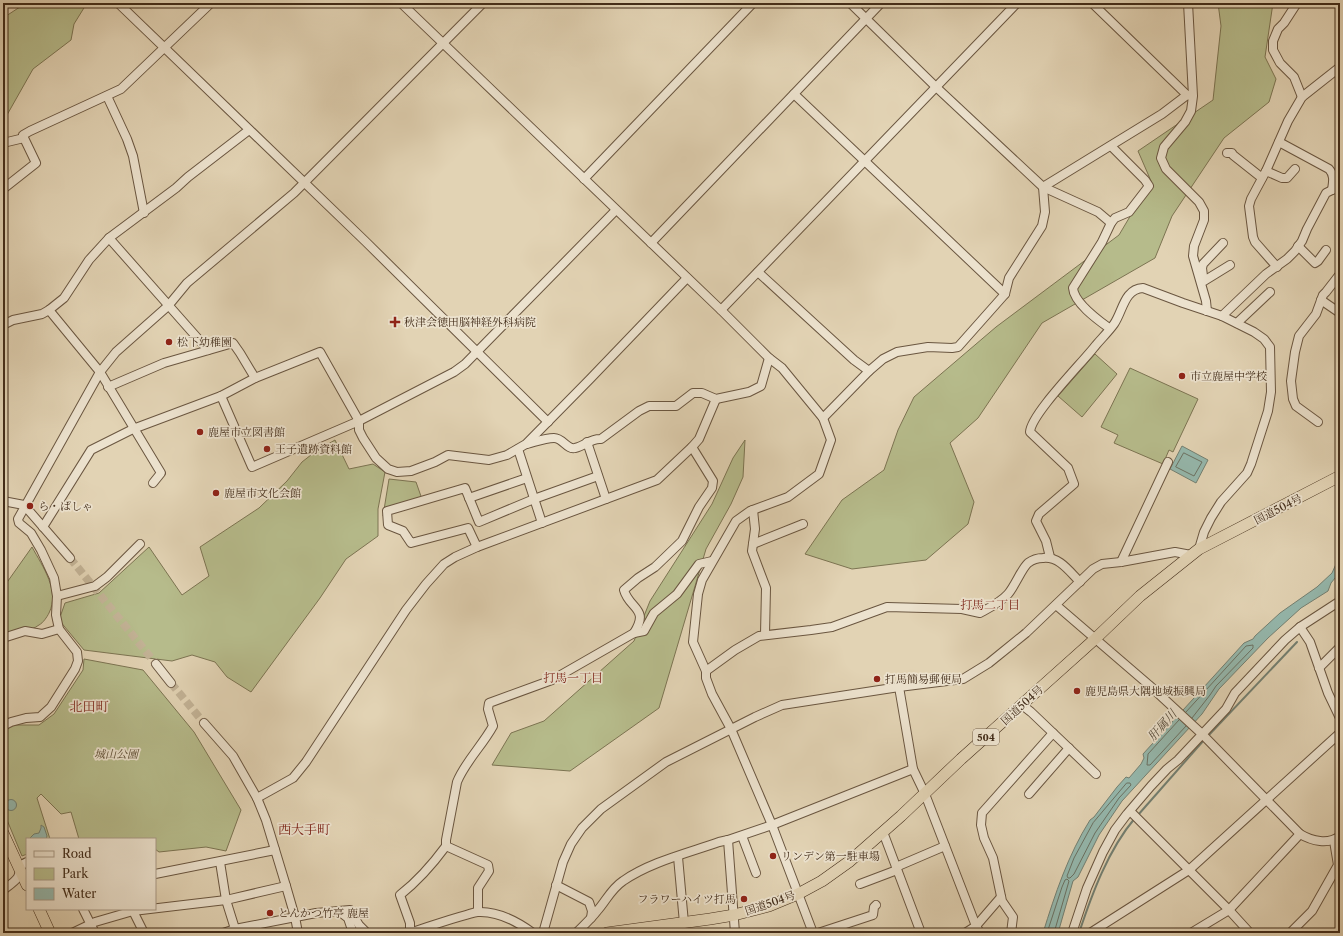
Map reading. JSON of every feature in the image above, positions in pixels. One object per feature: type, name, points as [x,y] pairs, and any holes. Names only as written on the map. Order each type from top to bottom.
[{"type":"highway","name":"国道504号","points":[[607,933],[734,915],[768,906],[798,894],[822,881],[850,861],[883,832],[1096,639],[1140,596],[1195,552],[1340,476]]},
{"type":"highway","points":[[3,833],[23,865],[26,880]]},
{"type":"highway","points":[[38,910],[50,933]]},
{"type":"street","points":[[118,3],[477,351],[548,422]]},
{"type":"street","points":[[3,190],[36,163],[23,135],[121,89],[211,3]]},
{"type":"street","points":[[401,3],[782,368],[823,418],[831,440],[819,474],[788,497],[753,510],[741,516],[736,521],[702,580],[698,594],[693,642],[706,671],[706,678],[712,694],[731,729],[772,825],[813,933]]},
{"type":"street","points":[[3,726],[26,718],[40,717],[51,707],[75,669],[78,661],[76,652],[59,629],[56,615],[58,596],[54,578],[31,533],[19,523],[18,518],[100,372],[116,352],[168,306],[192,279],[294,193],[483,3]]},
{"type":"street","points":[[584,179],[753,3]]},
{"type":"street","points":[[850,3],[936,87],[1043,187],[1098,212],[1111,222]]},
{"type":"street","points":[[651,243],[881,3]]},
{"type":"street","points":[[721,310],[1017,3]]},
{"type":"street","points":[[1092,3],[1190,95]]},
{"type":"street","points":[[1188,3],[1191,111],[1185,122],[1164,147],[1161,158],[1166,168],[1199,202],[1204,211],[1204,220],[1194,246],[1193,256],[1203,283]]},
{"type":"street","points":[[1297,3],[1284,23],[1278,29],[1273,41],[1273,50],[1280,63],[1294,77],[1302,97]]},
{"type":"street","points":[[1277,267],[1253,237],[1249,206],[1251,199],[1264,175],[1288,120],[1302,97],[1340,68]]},
{"type":"street","points":[[794,94],[1005,294]]},
{"type":"street","points":[[1043,187],[1111,146],[1190,95]]},
{"type":"street","points":[[107,96],[127,139],[133,156],[144,213]]},
{"type":"street","points":[[3,325],[13,320],[42,314],[50,310],[64,298],[88,260],[109,238],[144,213],[249,130]]},
{"type":"street","points":[[3,143],[24,138]]},
{"type":"street","points":[[1279,142],[1329,169],[1333,177],[1332,190]]},
{"type":"street","points":[[1109,328],[1096,319],[1075,296],[1073,288],[1102,242],[1111,222],[1115,218],[1129,212],[1149,186],[1145,180],[1111,146]]},
{"type":"street","points":[[1227,153],[1232,153],[1264,175],[1287,178],[1295,169]]},
{"type":"street","points":[[823,418],[868,371],[883,358],[897,352],[928,347],[952,348],[958,346],[1005,294],[1009,278],[1042,226],[1045,212],[1043,187]]},
{"type":"street","points":[[1332,190],[1340,194]]},
{"type":"street","points":[[1222,316],[1266,274],[1287,259],[1298,246],[1326,193],[1332,190]]},
{"type":"street","points":[[221,396],[252,467],[359,421],[454,372],[465,364],[616,210]]},
{"type":"street","points":[[109,238],[208,350]]},
{"type":"street","points":[[1207,311],[1202,268],[1203,264],[1223,243]]},
{"type":"street","points":[[1298,246],[1315,263],[1326,250]]},
{"type":"street","points":[[1203,283],[1230,265]]},
{"type":"street","points":[[758,272],[868,371]]},
{"type":"street","points":[[1318,422],[1296,406],[1291,381],[1295,352],[1299,336],[1316,314],[1323,295],[1340,274]]},
{"type":"street","points":[[526,444],[687,278]]},
{"type":"street","points":[[543,933],[563,862],[571,844],[582,828],[601,809],[666,762],[782,705],[963,679],[989,663],[1026,633],[1093,569],[1102,564],[1175,552],[1195,552],[1211,518],[1221,502],[1247,473],[1264,423],[1271,392],[1270,348],[1264,339],[1222,316],[1143,288],[1137,288],[1128,294],[1114,324],[1109,328],[1044,407],[1030,427],[1030,432],[1068,468],[1074,484],[1039,514],[1036,521],[1046,541],[1050,557]]},
{"type":"street","points":[[1237,323],[1270,292]]},
{"type":"street","points":[[1321,300],[1340,313]]},
{"type":"street","points":[[50,310],[100,372],[133,429],[161,473],[153,483]]},
{"type":"street","points":[[108,387],[164,363],[233,343],[255,378]]},
{"type":"street","points":[[43,527],[91,450],[133,429],[221,396],[255,378],[320,352],[359,421],[359,430],[373,453],[388,469],[397,472],[411,471],[435,462],[448,455],[489,460],[506,455],[526,444],[555,437],[563,441],[569,447],[574,448],[595,439],[601,439],[649,406],[676,406],[698,393],[702,393],[716,400],[749,392],[761,386],[770,358]]},
{"type":"street","points":[[257,798],[293,778],[306,762],[406,610],[444,564],[477,547],[657,480],[699,439],[716,400]]},
{"type":"street","points":[[587,442],[606,499]]},
{"type":"street","points":[[634,633],[640,621],[639,611],[626,596],[624,590],[638,578],[655,567],[682,542],[699,507],[712,488],[713,481],[692,447]]},
{"type":"street","points":[[518,448],[542,522]]},
{"type":"street","points":[[1121,562],[1168,462]]},
{"type":"street","points":[[477,547],[468,528],[411,543],[403,531],[388,524],[387,510],[465,488],[479,522],[534,499],[598,476]]},
{"type":"street","points":[[469,498],[527,478]]},
{"type":"street","points":[[3,501],[24,505],[70,558]]},
{"type":"street","points":[[753,510],[755,529],[752,551],[766,588],[765,634]]},
{"type":"street","points":[[753,544],[803,524]]},
{"type":"street","points":[[58,596],[95,586],[140,544]]},
{"type":"street","points":[[706,671],[735,650],[758,636],[832,627],[887,607],[962,609],[980,613],[1007,595],[1017,582],[1028,563],[1038,558],[1050,557],[1057,560],[1064,565],[1080,582]]},
{"type":"street","points":[[533,933],[523,926],[505,918],[494,914],[478,912],[457,917],[410,933],[410,923],[400,895],[417,881],[435,862],[446,846],[449,821],[457,782],[460,775],[487,738],[493,726],[488,709],[489,704],[552,680],[634,633],[644,631],[654,613],[677,594],[699,564],[712,561]]},
{"type":"street","points":[[1072,933],[1087,888],[1100,859],[1115,830],[1130,811],[1151,786],[1178,760],[1200,732],[1226,709],[1235,693],[1286,640],[1300,627],[1340,601]]},
{"type":"street","points":[[1056,605],[1149,685],[1200,732],[1300,834],[1308,839],[1322,842],[1337,838]]},
{"type":"street","points":[[1300,627],[1310,642],[1328,693],[1340,718]]},
{"type":"street","points":[[3,638],[25,631],[42,634],[59,629]]},
{"type":"street","points":[[1319,668],[1340,648]]},
{"type":"street","points":[[156,664],[171,683]]},
{"type":"street","points":[[899,687],[913,769],[925,794],[978,929]]},
{"type":"street","points":[[1022,705],[1096,774]]},
{"type":"street","points":[[204,723],[233,756],[257,798],[266,820],[295,917],[298,933]]},
{"type":"street","points":[[1011,933],[1013,917],[1002,902],[993,858],[984,838],[982,813],[1053,733]]},
{"type":"street","points":[[1090,933],[1189,870],[1340,733]]},
{"type":"street","points":[[1029,794],[1069,748]]},
{"type":"street","points":[[576,933],[598,911],[610,893],[623,881],[644,870],[719,842],[742,836],[772,825],[913,769]]},
{"type":"street","points":[[1130,811],[1250,933]]},
{"type":"street","points":[[883,832],[921,933]]},
{"type":"street","points":[[1191,933],[1229,910],[1300,834]]},
{"type":"street","points":[[742,836],[756,873]]},
{"type":"street","points":[[1337,838],[1340,847]]},
{"type":"street","points":[[1290,933],[1312,911],[1338,865],[1337,838]]},
{"type":"street","points":[[728,840],[735,933]]},
{"type":"street","points":[[446,846],[488,865],[489,870],[478,888],[478,912]]},
{"type":"street","points":[[860,884],[945,846]]},
{"type":"street","points":[[156,874],[275,850]]},
{"type":"street","points":[[678,857],[684,923]]},
{"type":"street","points":[[220,862],[226,900],[235,931]]},
{"type":"street","points":[[3,890],[18,878],[23,865]]},
{"type":"street","points":[[556,885],[589,902],[592,912],[591,918]]},
{"type":"street","points":[[156,908],[226,900],[286,886]]},
{"type":"street","points":[[965,933],[978,929],[1001,897]]},
{"type":"street","points":[[818,933],[873,915],[874,907],[876,905]]},
{"type":"street","points":[[84,910],[96,933]]},
{"type":"street","points":[[72,933],[91,923],[133,910],[144,933]]},
{"type":"street","points":[[222,933],[316,913],[350,910],[367,933]]},
{"type":"street","points":[[339,911],[348,918],[353,933]]},
{"type":"green space","points":[[26,3],[87,3],[74,24],[71,40],[33,69],[3,122],[3,18]]},
{"type":"green space","points":[[1218,3],[1273,3],[1265,57],[1276,79],[1269,102],[1224,138],[1172,216],[1155,258],[1042,323],[978,418],[950,443],[974,502],[968,524],[926,560],[852,569],[805,554],[842,500],[884,470],[898,430],[914,397],[996,327],[1119,235],[1151,181],[1138,151],[1213,100],[1221,26]]},
{"type":"green space","points":[[1095,354],[1117,374],[1082,417],[1058,396]]},
{"type":"green space","points":[[1130,368],[1198,399],[1173,452],[1169,450],[1163,464],[1114,443],[1118,435],[1101,427]]},
{"type":"green space","points":[[335,440],[349,469],[373,464],[385,472],[378,509],[378,536],[346,559],[320,598],[251,692],[227,677],[215,662],[192,655],[172,661],[84,650],[59,620],[65,603],[99,593],[149,547],[182,595],[209,576],[200,547],[259,508],[287,481],[302,462],[316,451]]},
{"type":"green space","points":[[745,440],[743,477],[731,504],[706,549],[659,708],[570,771],[492,765],[511,733],[544,721],[634,641],[650,601],[712,504],[733,458]]},
{"type":"green space","points":[[389,479],[416,482],[423,502],[383,516]]},
{"type":"green space","points":[[32,547],[49,579],[53,596],[52,605],[49,613],[42,623],[27,630],[3,634],[3,588]]},
{"type":"green space","name":"城山公園","points":[[84,659],[143,670],[194,732],[241,810],[226,851],[206,847],[159,852],[156,850],[156,838],[79,838],[71,812],[61,814],[41,794],[37,798],[50,838],[26,838],[26,854],[22,856],[7,820],[3,815],[3,731],[12,725],[39,725],[54,714],[83,670]]},
{"type":"water","points":[[1182,446],[1208,460],[1196,483],[1170,469]]},
{"type":"water","points":[[1340,555],[1340,572],[1331,583],[1328,591],[1301,608],[1268,638],[1219,689],[1202,714],[1122,801],[1099,835],[1078,877],[1073,881],[1058,933],[1043,933],[1057,889],[1075,847],[1090,820],[1126,777],[1129,778],[1141,764],[1144,758],[1143,754],[1244,643],[1253,639],[1280,613],[1317,587],[1332,573]]},
{"type":"water","points":[[9,800],[13,800],[15,801],[15,809],[9,810],[6,807],[6,803]]},
{"type":"water","points":[[41,825],[44,827],[46,838],[30,838],[34,834],[39,833]]},
{"type":"waterway","points":[[1207,737],[1297,642]]},
{"type":"waterway","points":[[1138,815],[1204,740]]},
{"type":"waterway","points":[[1079,933],[1089,903],[1109,858],[1125,831],[1135,818]]},
{"type":"tunnel","points":[[70,558],[156,664]]},
{"type":"tunnel","points":[[171,683],[204,723]]},
{"type":"place","name":"秋津会徳田脳神経外科病院","points":[[395,322]]},
{"type":"place","name":"松下幼稚園","points":[[169,342]]},
{"type":"place","name":"市立鹿屋中学校","points":[[1182,376]]},
{"type":"place","name":"鹿屋市立図書館","points":[[200,432]]},
{"type":"place","name":"王子遺跡資料館","points":[[267,449]]},
{"type":"place","name":"鹿屋市文化会館","points":[[216,493]]},
{"type":"place","name":"ら・ぱしゃ","points":[[30,506]]},
{"type":"place","name":"打馬簡易郵便局","points":[[877,679]]},
{"type":"place","name":"鹿児島県大隅地域振興局","points":[[1077,691]]},
{"type":"place","name":"リンデン第一駐車場","points":[[773,856]]},
{"type":"place","name":"フラワーハイツ打馬","points":[[744,899]]},
{"type":"place","name":"とんかつ竹亭 鹿屋","points":[[270,913]]},
{"type":"district","name":"打馬二丁目","points":[[990,604]]},
{"type":"district","name":"打馬一丁目","points":[[573,677]]},
{"type":"district","name":"北田町","points":[[89,706]]},
{"type":"district","name":"西大手町","points":[[304,829]]},
{"type":"water label","name":"肝属川","points":[[1162,725]]}]
